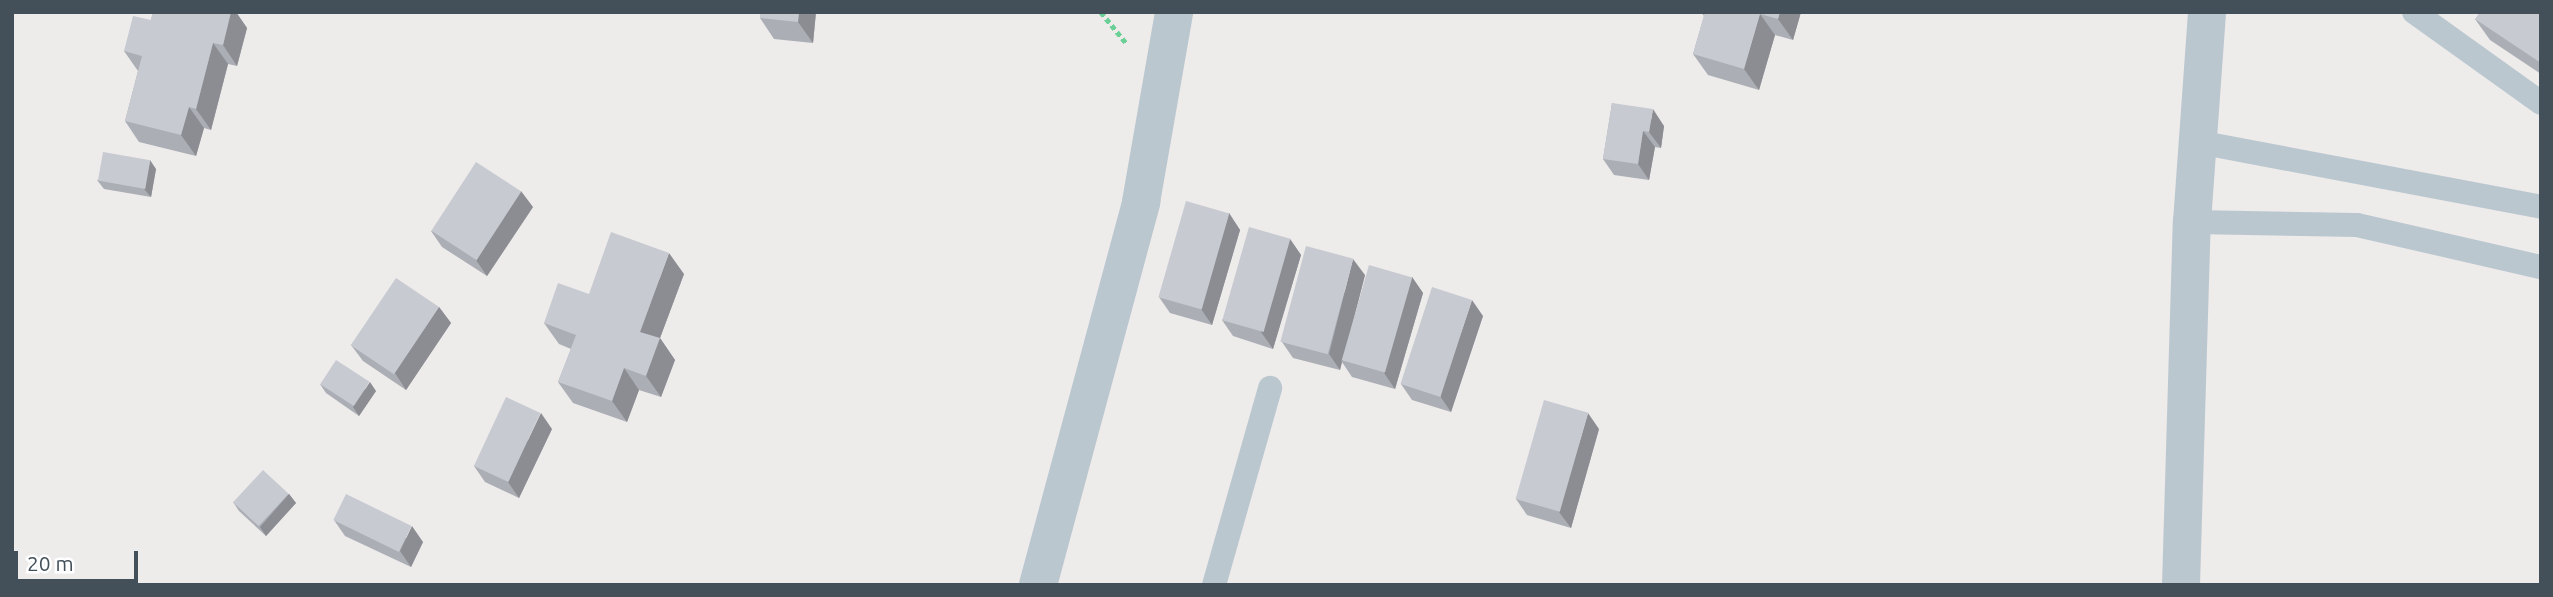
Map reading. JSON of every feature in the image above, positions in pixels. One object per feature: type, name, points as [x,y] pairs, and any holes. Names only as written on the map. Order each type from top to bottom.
[{"type":"street","points":[[1038,585],[1141,202],[1174,12]]},
{"type":"street","points":[[2182,585],[2192,222],[2207,12]]},
{"type":"lane","points":[[2414,12],[2541,103]]},
{"type":"lane","points":[[2198,142],[2541,207]]},
{"type":"lane","points":[[2192,222],[2357,225],[2541,267]]},
{"type":"lane","points":[[1214,585],[1270,388]]},
{"type":"building","points":[[153,12],[231,12],[223,45],[213,43],[196,109],[189,107],[181,135],[125,121],[142,56],[124,51],[133,16],[151,20]]},
{"type":"building","points":[[760,12],[799,12],[798,22],[760,18]]},
{"type":"building","points":[[1705,12],[1780,12],[1778,19],[1760,14],[1744,69],[1693,54]]},
{"type":"building","points":[[2480,12],[2541,12],[2541,63],[2475,19]]},
{"type":"building","points":[[1612,103],[1653,109],[1649,132],[1643,131],[1638,164],[1603,159]]},
{"type":"building","points":[[103,152],[150,160],[145,189],[98,181]]},
{"type":"building","points":[[476,162],[521,191],[477,260],[431,231]]},
{"type":"building","points":[[1186,201],[1229,213],[1202,310],[1158,297]]},
{"type":"building","points":[[1249,227],[1290,239],[1264,332],[1222,320]]},
{"type":"building","points":[[611,232],[669,253],[640,332],[660,338],[646,376],[624,368],[612,401],[558,382],[576,335],[544,323],[558,283],[589,294]]},
{"type":"building","points":[[1306,246],[1353,259],[1328,354],[1280,342]]},
{"type":"building","points":[[1369,265],[1412,277],[1385,373],[1342,360]]},
{"type":"building","points":[[396,278],[439,307],[394,374],[351,345]]},
{"type":"building","points":[[1432,287],[1472,300],[1440,397],[1400,384]]},
{"type":"building","points":[[336,360],[370,382],[354,406],[320,384]]},
{"type":"building","points":[[506,397],[540,413],[508,482],[474,466]]},
{"type":"building","points":[[1544,400],[1588,413],[1560,512],[1516,499]]},
{"type":"building","points":[[263,470],[289,494],[259,526],[233,502]]},
{"type":"building","points":[[346,494],[412,526],[399,552],[333,520]]}]
